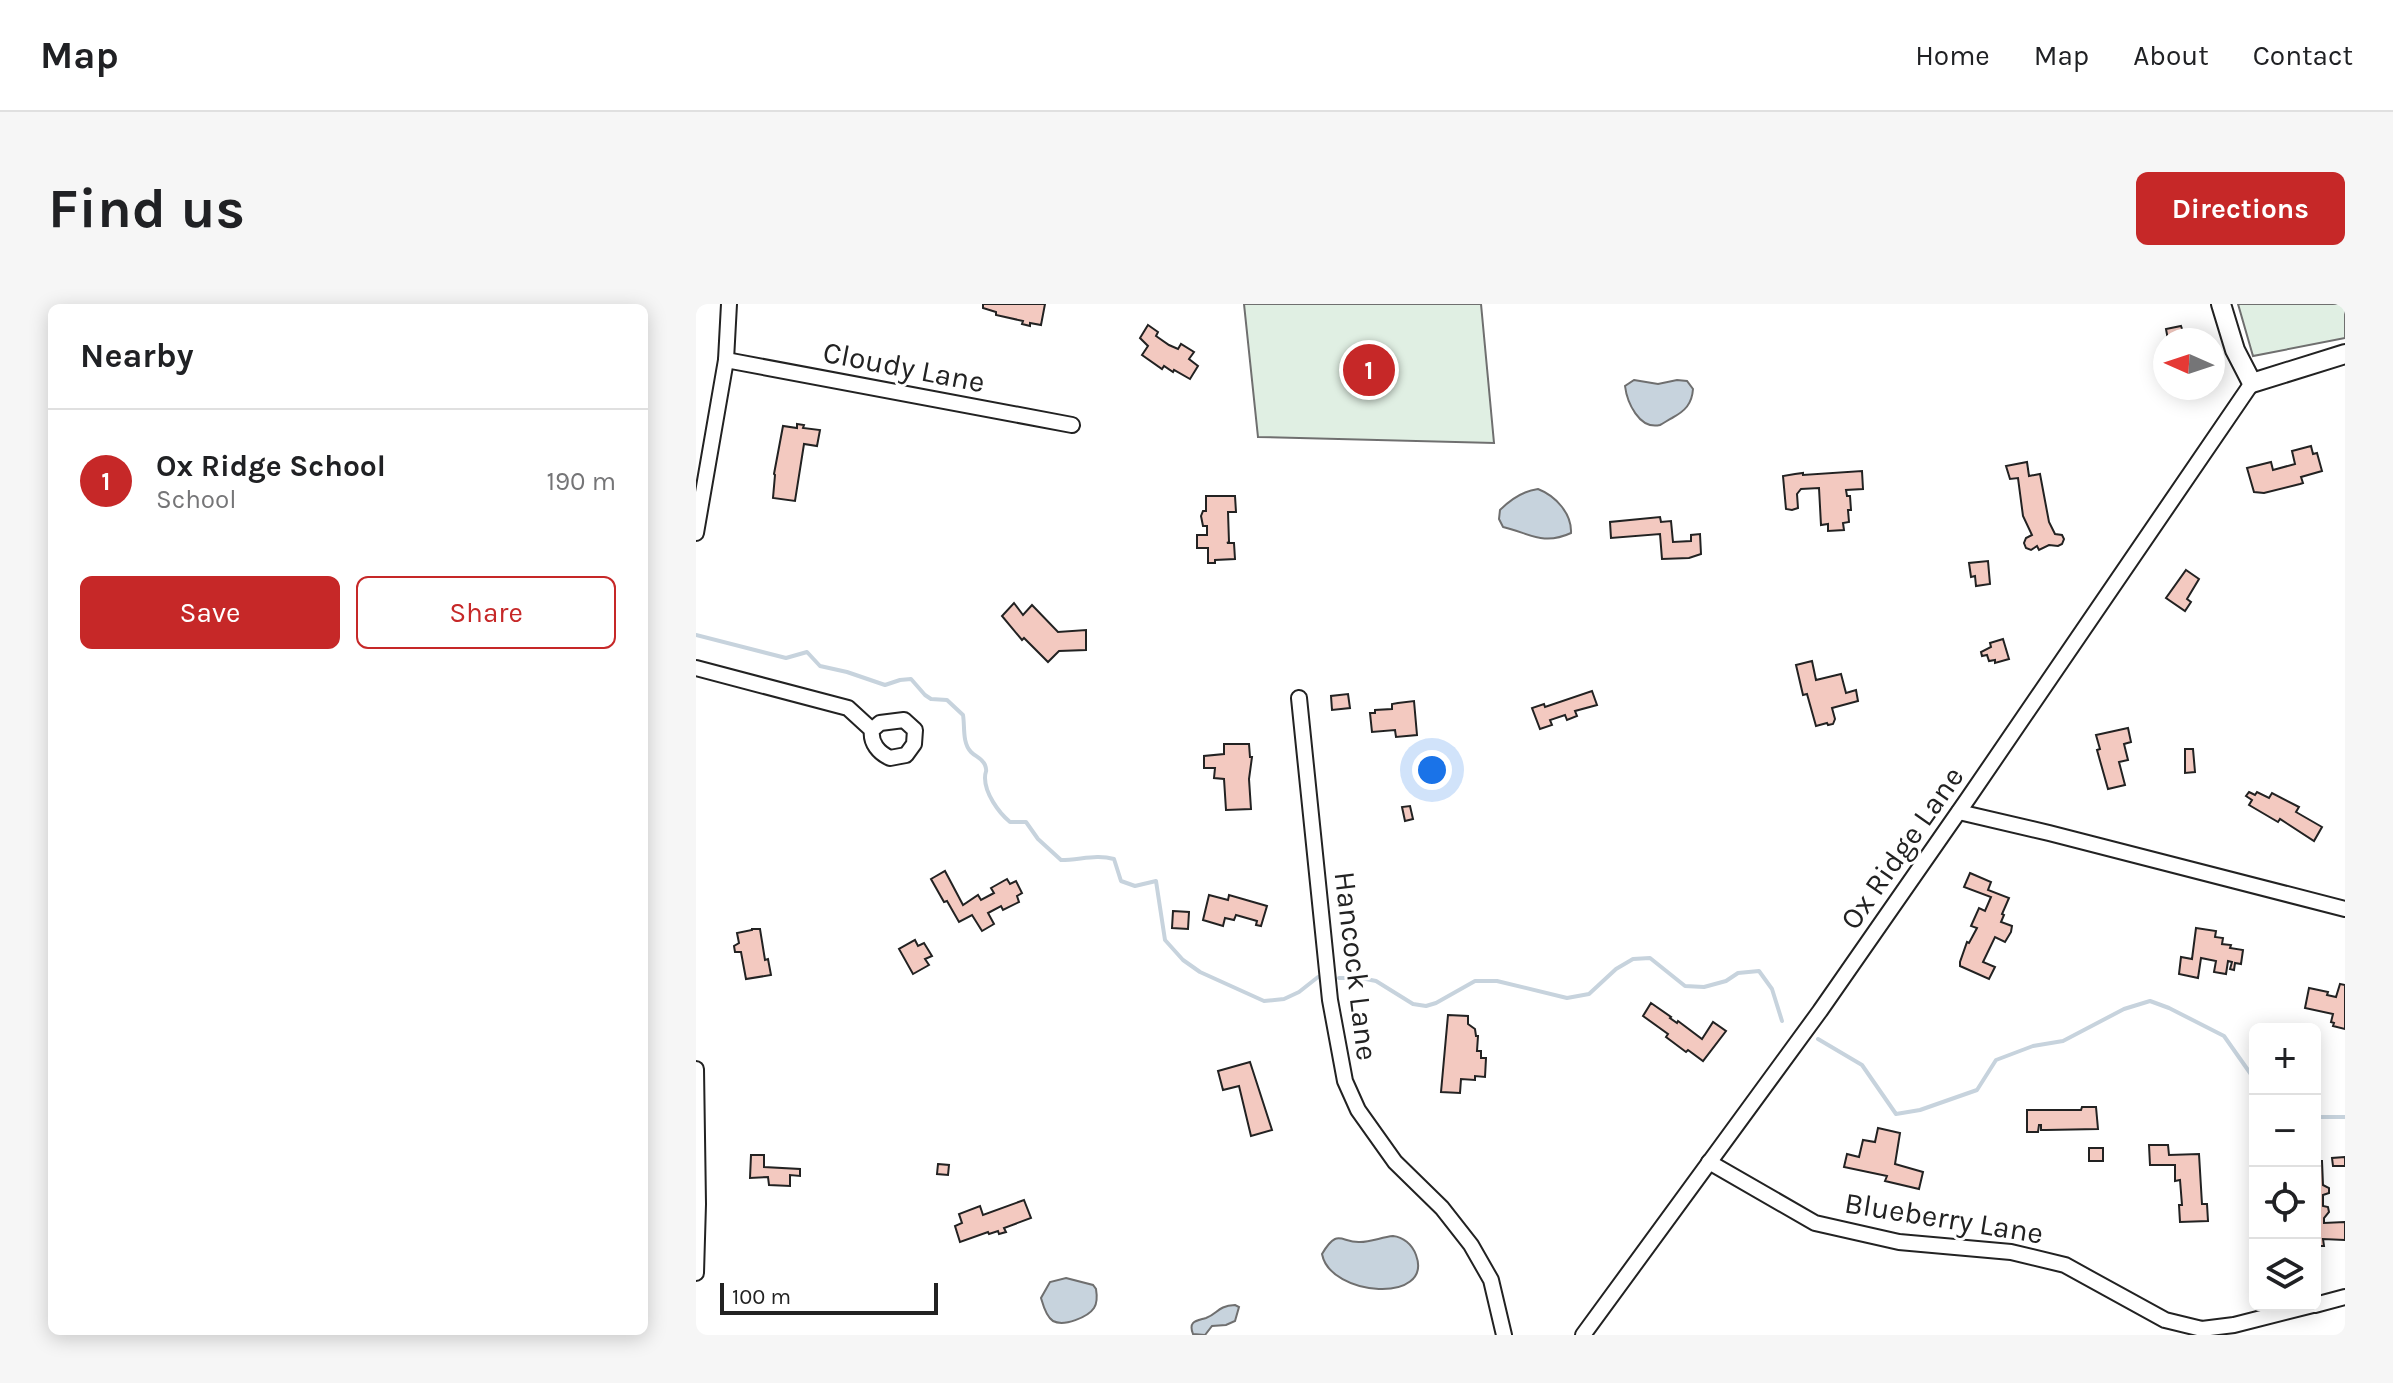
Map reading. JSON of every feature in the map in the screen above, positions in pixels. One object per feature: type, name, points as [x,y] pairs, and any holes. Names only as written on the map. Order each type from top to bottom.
[{"type":"main road","points":[[2221,304],[2235,350],[2252,383],[2345,354]]},
{"type":"street","points":[[696,533],[726,360],[729,304]]},
{"type":"street","name":"Cloudy Lane","points":[[726,360],[1072,425]]},
{"type":"street","name":"Ox Ridge Lane","points":[[1583,1335],[1820,1011],[2252,383]]},
{"type":"street","points":[[696,668],[848,708],[872,730]]},
{"type":"street","name":"Hancock Lane","points":[[1299,698],[1330,1000],[1345,1081],[1358,1110],[1395,1162],[1442,1208],[1471,1245],[1491,1280],[1504,1335]]},
{"type":"street","points":[[1959,812],[2345,909]]},
{"type":"street","points":[[696,1069],[696,1273]]},
{"type":"street","name":"Blueberry Lane","points":[[1709,1162],[1815,1223],[1899,1242],[2011,1252],[2065,1265],[2165,1320],[2202,1329],[2234,1325],[2290,1311]]},
{"type":"street","name":"Blueberry Lane","points":[[2321,1303],[2345,1297]]},
{"type":"green space","points":[[1244,304],[1481,304],[1494,443],[1258,437]]},
{"type":"green space","points":[[2238,304],[2345,304],[2345,338],[2253,356]]},
{"type":"shaded area","points":[[1634,380],[1658,384],[1687,381],[1693,389],[1691,399],[1684,410],[1662,424],[1646,423],[1631,407],[1626,392],[1625,386]]},
{"type":"shaded area","points":[[1538,489],[1562,506],[1569,519],[1571,533],[1544,538],[1503,527],[1499,519],[1500,510],[1518,496]]},
{"type":"shaded area","points":[[1393,1236],[1404,1240],[1412,1248],[1416,1255],[1417,1271],[1410,1282],[1396,1288],[1360,1286],[1343,1279],[1329,1268],[1322,1254],[1336,1239],[1360,1242]]},
{"type":"shaded area","points":[[1066,1278],[1093,1285],[1097,1301],[1091,1311],[1081,1318],[1058,1323],[1048,1317],[1041,1298],[1050,1282]]},
{"type":"shaded area","points":[[1235,1305],[1239,1307],[1235,1321],[1212,1326],[1205,1335],[1193,1334],[1194,1322]]},
{"type":"building","points":[[983,304],[1045,304],[1041,325],[1030,323],[1030,326],[1022,324],[1023,321],[996,315],[996,312],[983,308]]},
{"type":"building","points":[[1148,325],[1158,332],[1156,336],[1169,345],[1178,349],[1181,344],[1194,352],[1189,359],[1198,366],[1190,379],[1164,366],[1162,369],[1142,355],[1148,346],[1140,338]]},
{"type":"building","points":[[797,424],[820,430],[817,446],[804,444],[795,501],[773,498],[783,426],[797,428]]},
{"type":"building","points":[[2311,446],[2313,454],[2317,453],[2322,471],[2301,477],[2303,483],[2300,484],[2264,493],[2254,492],[2247,468],[2271,462],[2273,470],[2295,464],[2292,451]]},
{"type":"building","points":[[2027,462],[2029,476],[2040,474],[2049,522],[2055,534],[2062,535],[2064,539],[2058,546],[2049,545],[2039,550],[2037,546],[2031,550],[2024,543],[2032,535],[2023,516],[2018,478],[2010,479],[2006,466]]},
{"type":"building","points":[[1862,471],[1863,489],[1846,490],[1847,496],[1850,496],[1851,510],[1848,510],[1849,522],[1843,523],[1844,530],[1828,531],[1828,524],[1821,525],[1819,488],[1801,489],[1797,494],[1798,508],[1786,509],[1783,476]]},
{"type":"building","points":[[1206,496],[1235,496],[1236,512],[1228,512],[1227,543],[1234,543],[1235,559],[1208,563],[1208,548],[1197,548],[1197,535],[1207,535],[1207,526],[1203,526],[1201,516],[1206,511]]},
{"type":"building","points":[[1660,517],[1661,522],[1671,521],[1673,542],[1691,541],[1691,535],[1700,534],[1701,554],[1689,558],[1662,559],[1660,534],[1611,538],[1610,522]]},
{"type":"building","points":[[1988,561],[1990,584],[1976,586],[1969,563]]},
{"type":"building","points":[[2186,570],[2199,579],[2187,599],[2191,602],[2185,611],[2166,598]]},
{"type":"building","points":[[1014,603],[1023,615],[1032,605],[1058,632],[1086,630],[1086,650],[1059,651],[1048,662],[1024,638],[1022,640],[1002,616]]},
{"type":"building","points":[[2003,639],[2009,659],[1995,663],[1995,660],[1989,661],[1987,655],[1982,656],[1981,652],[1991,647],[1990,643]]},
{"type":"building","points":[[1812,661],[1816,680],[1841,674],[1846,693],[1856,690],[1858,701],[1832,708],[1833,724],[1816,726],[1807,694],[1803,695],[1796,665]]},
{"type":"building","points":[[1592,691],[1597,705],[1575,711],[1577,716],[1567,720],[1565,715],[1550,720],[1552,725],[1540,729],[1532,708],[1544,704],[1545,707]]},
{"type":"building","points":[[1348,694],[1350,708],[1332,710],[1331,696]]},
{"type":"building","points":[[1414,701],[1417,735],[1396,737],[1395,730],[1372,732],[1370,713],[1392,709],[1392,704]]},
{"type":"building","points":[[2128,728],[2131,742],[2124,744],[2128,760],[2119,762],[2125,785],[2108,789],[2096,735]]},
{"type":"building","points":[[1224,744],[1249,744],[1252,757],[1249,779],[1251,809],[1226,810],[1224,779],[1214,778],[1215,768],[1204,768],[1204,756],[1224,754]]},
{"type":"building","points":[[2185,749],[2193,749],[2195,772],[2185,773]]},
{"type":"building","points":[[2249,792],[2269,798],[2272,793],[2299,807],[2296,812],[2322,827],[2314,841],[2280,819],[2278,822],[2249,805],[2252,800],[2246,796]]},
{"type":"building","points":[[1410,806],[1413,819],[1405,821],[1402,807]]},
{"type":"building","points":[[945,871],[963,905],[978,895],[981,900],[994,893],[991,888],[1007,879],[1010,884],[1016,881],[1022,893],[1017,896],[1019,902],[988,913],[994,924],[982,931],[972,915],[959,922],[931,879]]},
{"type":"building","points":[[1970,873],[1991,882],[1988,890],[2009,898],[2001,922],[2012,926],[2011,932],[2005,942],[1995,937],[1983,962],[1995,967],[1989,979],[1960,966],[1967,942],[1977,928],[1971,926],[1979,908],[1985,911],[1991,897],[1964,887]]},
{"type":"building","points":[[1209,895],[1228,900],[1229,895],[1267,906],[1261,926],[1256,925],[1257,921],[1236,915],[1234,920],[1225,918],[1223,926],[1203,920]]},
{"type":"building","points":[[1173,911],[1189,912],[1188,929],[1172,928]]},
{"type":"building","points":[[2196,928],[2216,931],[2215,937],[2223,938],[2222,944],[2243,950],[2241,964],[2235,963],[2234,970],[2230,969],[2232,962],[2228,961],[2226,974],[2214,972],[2216,961],[2201,958],[2198,978],[2179,974],[2181,957],[2192,959]]},
{"type":"building","points":[[760,929],[771,975],[746,979],[741,952],[735,952],[734,946],[739,943],[737,933]]},
{"type":"building","points":[[915,940],[918,946],[924,943],[932,956],[925,959],[929,965],[913,974],[899,949]]},
{"type":"building","points":[[2340,984],[2345,985],[2345,1029],[2333,1026],[2333,1014],[2305,1008],[2309,988],[2336,997]]},
{"type":"building","points":[[1651,1003],[1702,1039],[1713,1022],[1726,1031],[1703,1061],[1666,1037],[1668,1034],[1643,1016]]},
{"type":"building","points":[[1448,1015],[1468,1016],[1468,1024],[1478,1036],[1477,1051],[1481,1051],[1481,1058],[1486,1058],[1485,1077],[1461,1079],[1460,1093],[1441,1092]]},
{"type":"building","points":[[1250,1062],[1272,1130],[1251,1136],[1239,1086],[1223,1090],[1218,1071]]},
{"type":"building","points":[[2082,1107],[2096,1107],[2098,1129],[2041,1130],[2039,1125],[2038,1132],[2027,1132],[2027,1110],[2081,1110]]},
{"type":"building","points":[[1878,1128],[1900,1133],[1895,1164],[1923,1172],[1919,1189],[1885,1181],[1887,1176],[1844,1167],[1847,1154],[1859,1157],[1863,1140],[1875,1142]]},
{"type":"building","points":[[2149,1145],[2168,1145],[2169,1155],[2199,1154],[2202,1204],[2207,1204],[2208,1221],[2180,1222],[2180,1180],[2175,1181],[2175,1165],[2150,1165]]},
{"type":"building","points":[[2089,1148],[2103,1148],[2103,1161],[2089,1161]]},
{"type":"building","points":[[751,1155],[764,1155],[764,1167],[800,1169],[800,1176],[790,1175],[790,1186],[769,1185],[768,1177],[750,1178]]},
{"type":"building","points":[[2345,1157],[2345,1166],[2333,1166],[2332,1158]]},
{"type":"building","points":[[2321,1161],[2323,1185],[2329,1188],[2329,1193],[2323,1195],[2323,1206],[2328,1207],[2329,1212],[2324,1223],[2345,1222],[2345,1240],[2323,1239],[2324,1246],[2321,1246]]},
{"type":"building","points":[[938,1164],[949,1165],[948,1175],[937,1174]]},
{"type":"building","points":[[1024,1200],[1031,1218],[1004,1228],[1006,1232],[988,1232],[960,1242],[955,1226],[962,1223],[959,1214],[980,1206],[983,1215]]},
{"type":"waterway","points":[[696,635],[786,658],[807,652],[820,666],[885,685],[911,679],[925,695],[931,699],[947,700],[963,715],[966,744],[984,763],[990,796],[1010,822],[1026,822],[1038,839],[1061,860],[1114,859],[1121,881],[1135,886],[1156,881],[1165,940],[1183,960],[1200,972],[1264,1001],[1284,999],[1318,977]]},
{"type":"waterway","points":[[1339,978],[1376,981],[1413,1004],[1426,1006],[1475,981],[1497,981],[1567,998],[1589,994],[1616,969],[1633,959],[1650,958],[1685,986],[1704,987],[1726,981],[1738,973],[1759,971],[1772,989],[1782,1021]]},
{"type":"waterway","points":[[1818,1039],[1862,1065],[1896,1114],[1920,1110],[1977,1090],[1996,1060],[2033,1046],[2063,1041],[2124,1009],[2150,1001],[2224,1036],[2249,1071]]},
{"type":"waterway","points":[[2321,1117],[2345,1117]]},
{"type":"place","name":"Ox Ridge School","points":[[1369,370]]}]
